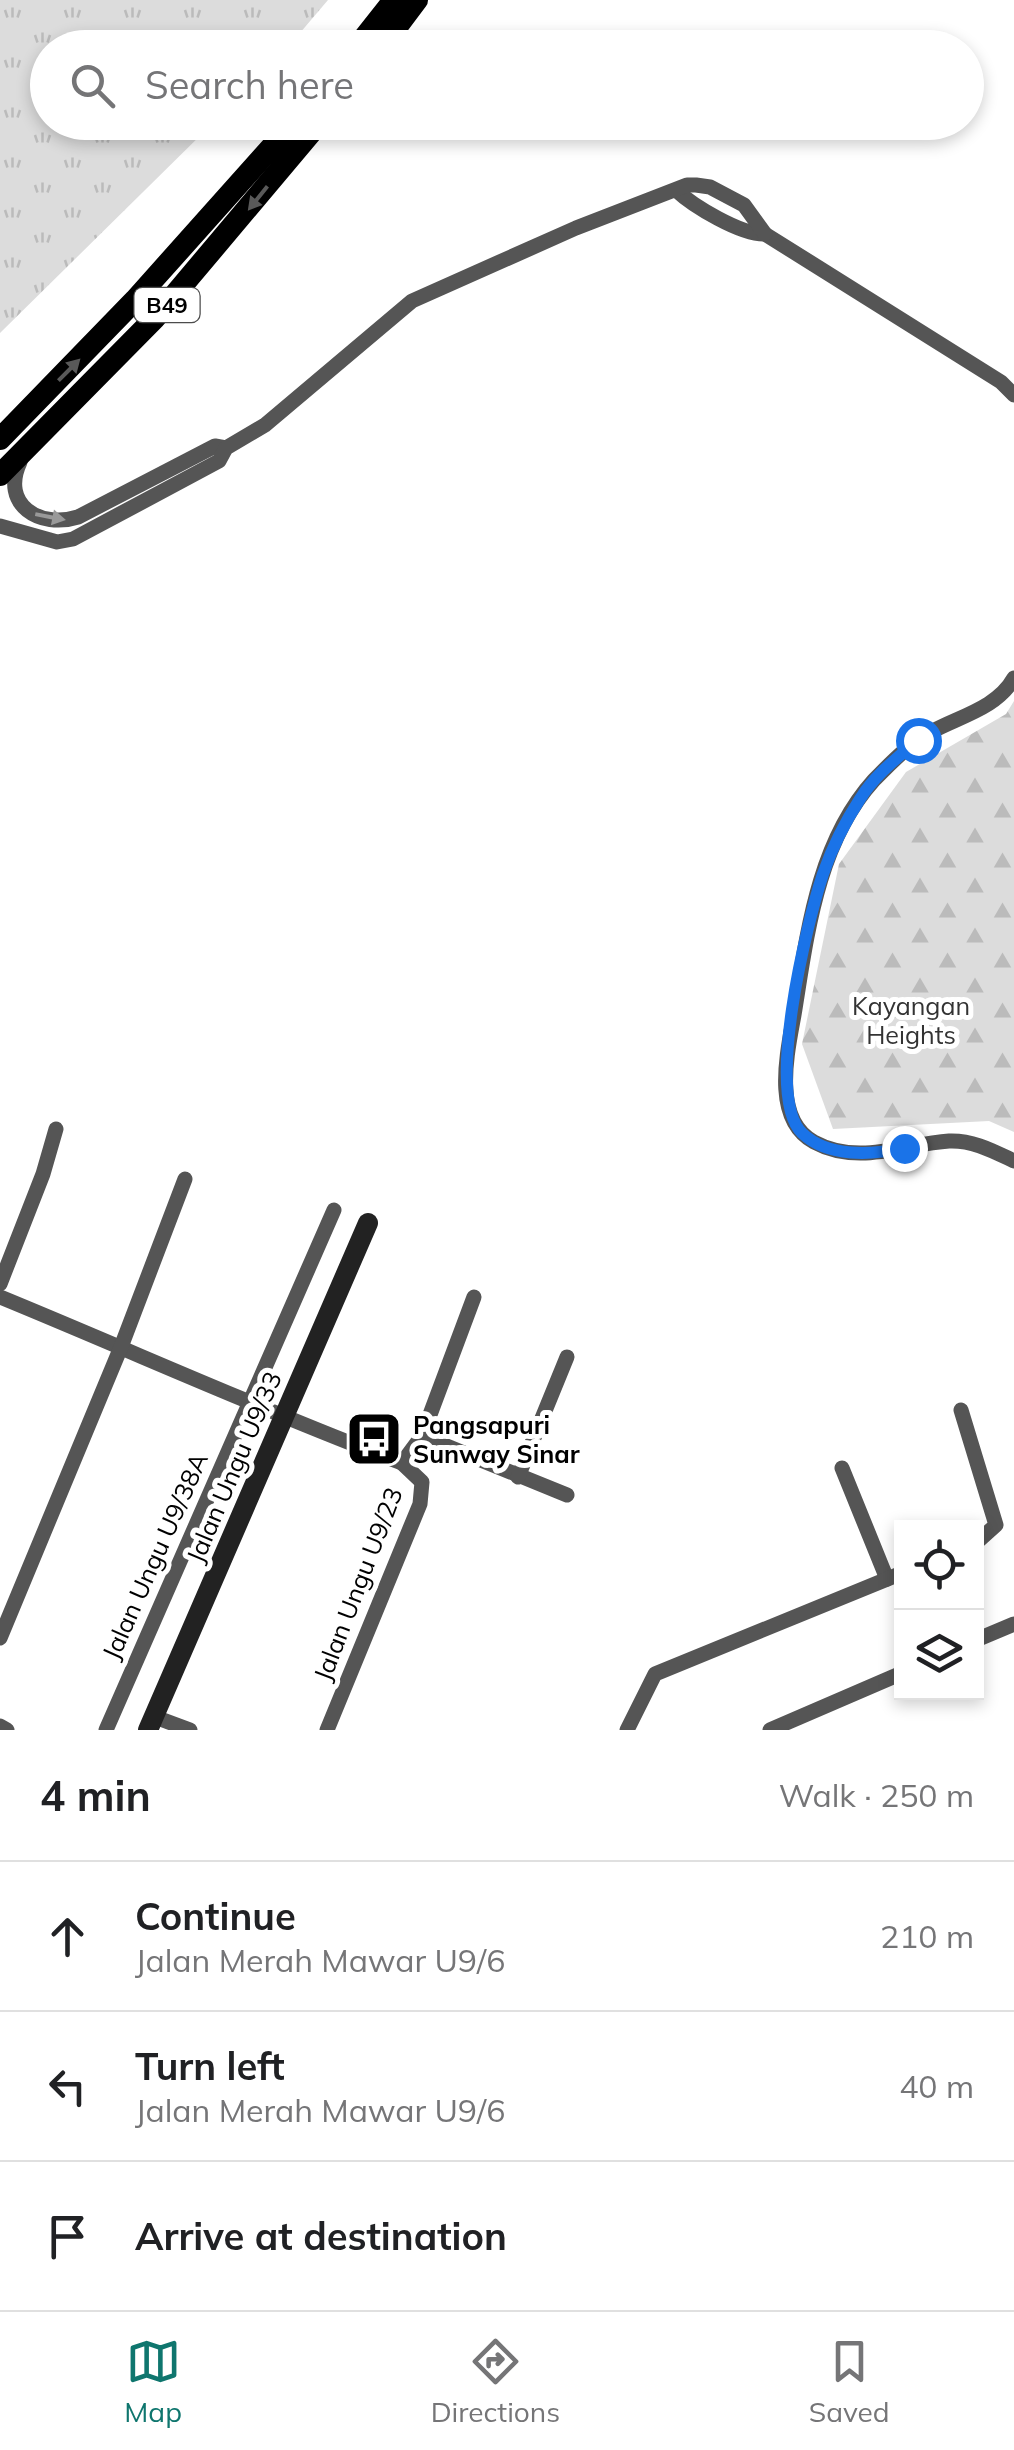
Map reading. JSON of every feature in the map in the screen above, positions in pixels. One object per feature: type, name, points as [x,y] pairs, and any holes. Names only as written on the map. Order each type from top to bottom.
[{"type":"main road","points":[[370,30],[394,0]]},
{"type":"main road","points":[[394,30],[417,0]]},
{"type":"main road","name":"B49","points":[[0,439],[147,287],[278,140]]},
{"type":"main road","name":"B49","points":[[0,474],[155,318],[305,140]]},
{"type":"street","points":[[0,526],[57,542],[73,539],[220,461],[226,448],[266,425],[421,295],[676,190],[743,230],[765,234],[1002,382],[1014,394]]},
{"type":"street","points":[[28,446],[12,486],[16,500],[40,518],[60,523],[215,446],[226,448]]},
{"type":"street","points":[[1014,678],[1009,688],[991,703],[918,740],[894,760],[872,782],[838,838],[805,934],[788,1040],[786,1093],[800,1131],[816,1143],[844,1152],[876,1154],[952,1141],[984,1146],[1014,1161]]},
{"type":"street","points":[[0,1284],[43,1174],[56,1129]]},
{"type":"street","points":[[0,1638],[122,1347],[185,1179]]},
{"type":"street","name":"Jalan Ungu U9/38A","points":[[106,1730],[334,1210]]},
{"type":"street","name":"Jalan Ungu U9/33","points":[[152,1724],[368,1224]]},
{"type":"street","points":[[0,1298],[282,1418],[402,1464],[422,1436],[474,1297]]},
{"type":"street","points":[[518,1477],[566,1357]]},
{"type":"street","points":[[961,1410],[996,1525],[984,1535]]},
{"type":"street","points":[[422,1436],[567,1495]]},
{"type":"street","name":"Jalan Ungu U9/23","points":[[327,1730],[420,1504],[422,1482],[402,1464]]},
{"type":"street","points":[[627,1730],[655,1674],[894,1576],[842,1468]]},
{"type":"street","points":[[984,1637],[1014,1624]]},
{"type":"street","points":[[770,1730],[894,1676]]},
{"type":"street","points":[[152,1724],[190,1730]]},
{"type":"street","points":[[0,1726],[7,1730]]},
{"type":"green space","points":[[0,0],[328,0],[302,30],[30,30],[30,140],[196,140],[0,333]]},
{"type":"green space","name":"Kayangan Heights","points":[[1014,701],[1014,1132],[989,1121],[833,1129],[802,1044],[839,864],[906,772],[1006,714]]},
{"type":"place","name":"Pangsapuri Sunway Sinar","points":[[374,1439]]},
{"type":"route","points":[[904,1148],[876,1154],[844,1152],[816,1143],[800,1131],[786,1093],[788,1040],[805,934],[824,872],[858,801],[872,782],[918,740]]}]
